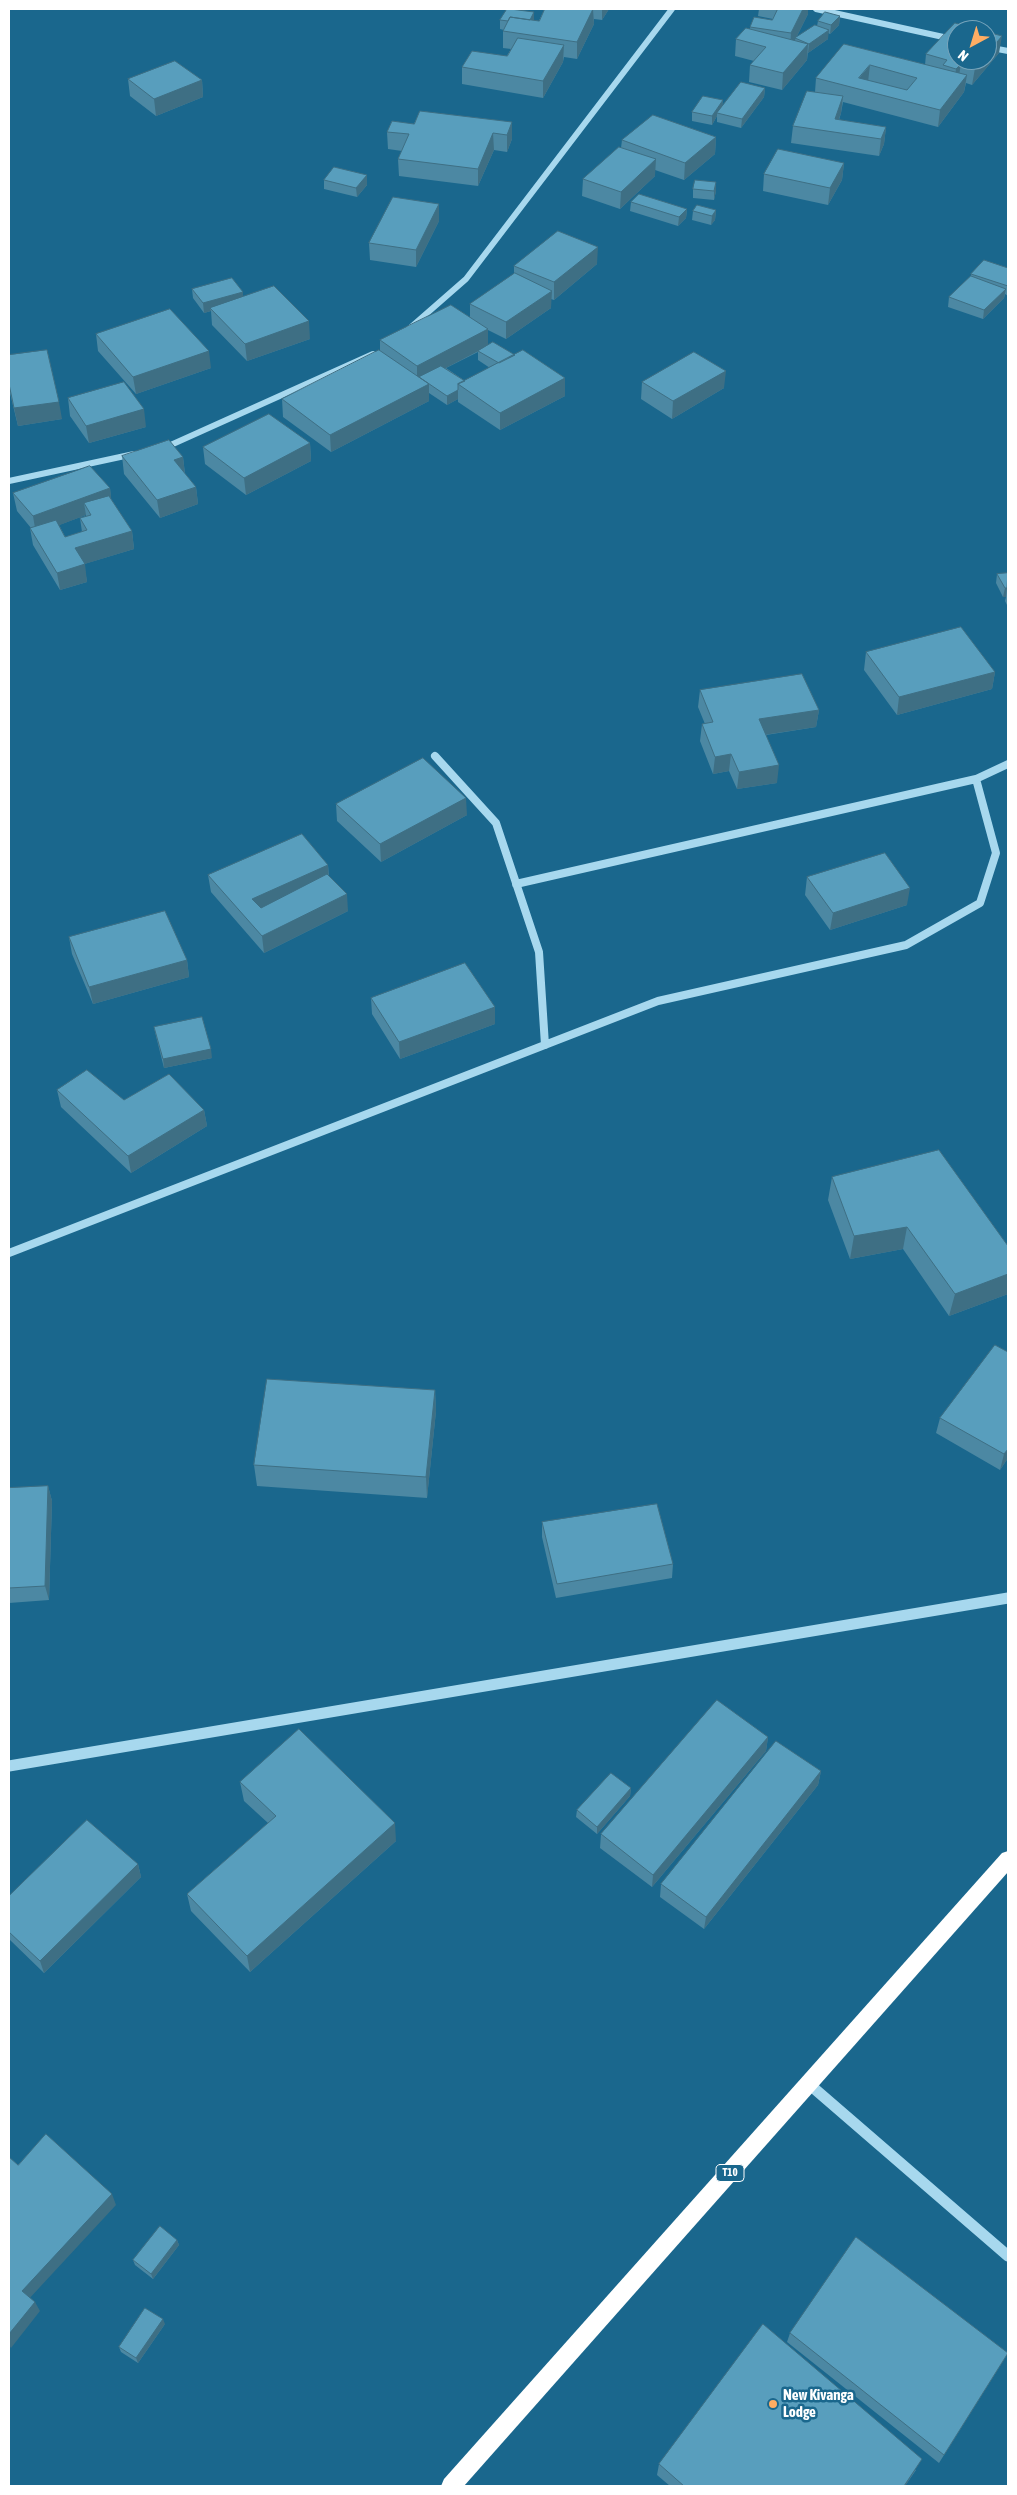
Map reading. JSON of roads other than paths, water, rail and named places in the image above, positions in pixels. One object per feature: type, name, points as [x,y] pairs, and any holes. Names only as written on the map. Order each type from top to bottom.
[{"type":"highway","name":"T10","points":[[451,2486],[1008,1859]]},
{"type":"street","points":[[404,334],[466,278],[672,9]]},
{"type":"street","points":[[816,9],[947,38]]},
{"type":"street","points":[[161,449],[381,350]]},
{"type":"street","points":[[9,481],[142,453]]},
{"type":"street","points":[[435,756],[496,823],[539,952],[545,1045]]},
{"type":"street","points":[[516,884],[976,779],[1008,764]]},
{"type":"street","points":[[9,1253],[658,1001],[906,945],[980,903],[996,853],[976,779]]},
{"type":"street","points":[[9,1766],[1008,1598]]},
{"type":"street","points":[[809,2084],[1008,2256]]},
{"type":"place","name":"New Kivanga Lodge","points":[[773,2404]]}]
